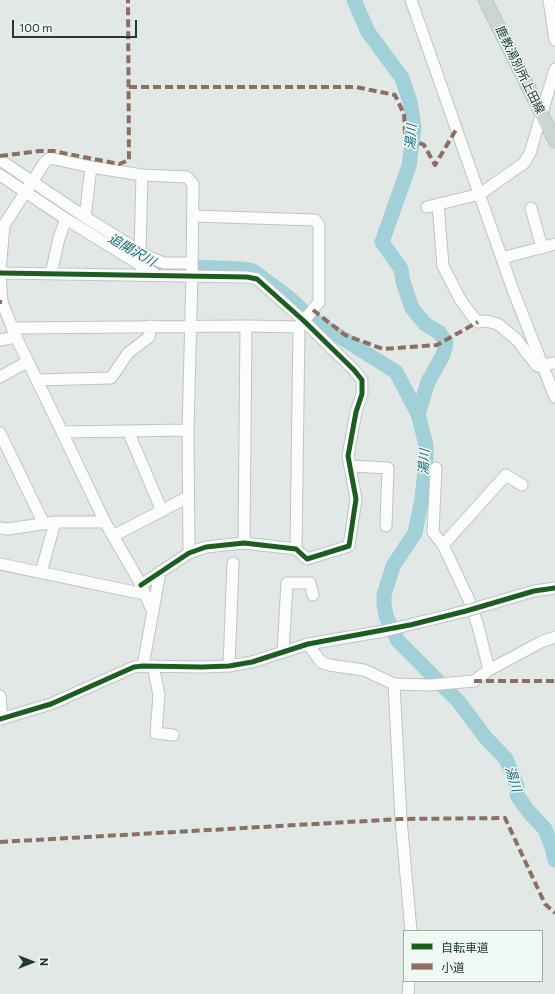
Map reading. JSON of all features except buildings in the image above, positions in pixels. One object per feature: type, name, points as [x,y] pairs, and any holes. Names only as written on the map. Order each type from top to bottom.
[{"type":"main road","name":"鹿教湯別所上田線","points":[[485,0],[555,141]]},
{"type":"street","points":[[411,0],[513,290],[555,397]]},
{"type":"street","points":[[549,0],[554,17],[555,40]]},
{"type":"street","points":[[555,70],[530,153],[524,163],[480,194],[432,206],[443,266],[460,299],[472,317],[478,322],[486,321],[498,324],[517,340],[536,366],[555,364]]},
{"type":"street","points":[[542,114],[555,123]]},
{"type":"street","points":[[152,610],[105,522],[27,362],[2,302],[0,273],[2,230],[45,162],[50,158],[91,167],[142,175],[187,177],[193,184],[188,430],[189,553]]},
{"type":"street","points":[[0,160],[66,219],[156,275]]},
{"type":"street","points":[[85,217],[91,167]]},
{"type":"street","points":[[0,175],[29,186],[85,217],[149,257],[164,263],[192,270],[257,279],[305,319],[362,380],[362,394],[356,412],[348,456],[356,499],[349,546],[307,559],[296,549],[244,543],[212,546],[189,553],[160,572],[142,590]]},
{"type":"street","points":[[140,252],[142,175]]},
{"type":"street","points":[[531,208],[542,248]]},
{"type":"street","points":[[193,216],[315,220],[319,225],[319,302],[305,319],[296,549]]},
{"type":"street","points":[[51,274],[59,238],[66,219]]},
{"type":"street","points":[[502,258],[555,244]]},
{"type":"street","points":[[0,273],[156,275],[192,270]]},
{"type":"street","points":[[0,340],[14,332],[150,326],[246,326],[305,319]]},
{"type":"street","points":[[37,380],[111,378],[128,353],[149,337],[150,326]]},
{"type":"street","points":[[244,543],[246,326]]},
{"type":"street","points":[[0,377],[27,362]]},
{"type":"street","points":[[62,432],[188,430]]},
{"type":"street","points":[[128,431],[162,511]]},
{"type":"street","points":[[0,433],[50,523],[41,573]]},
{"type":"street","points":[[351,466],[388,468],[386,526]]},
{"type":"street","points":[[436,468],[432,532],[443,545],[468,600],[478,626],[489,670]]},
{"type":"street","points":[[443,545],[506,474],[522,485]]},
{"type":"street","points":[[113,536],[188,497]]},
{"type":"street","points":[[0,528],[8,529],[50,523],[105,522]]},
{"type":"street","points":[[229,666],[233,563]]},
{"type":"street","points":[[0,564],[41,573],[142,590]]},
{"type":"street","points":[[160,572],[156,598],[152,610],[148,666],[159,695],[156,733],[173,734]]},
{"type":"street","points":[[283,652],[287,583],[310,583],[313,595]]},
{"type":"street","points":[[0,696],[1,719],[51,704],[126,670],[148,666],[229,666],[252,662],[308,644],[384,631],[466,611],[534,591],[555,588]]},
{"type":"street","points":[[308,644],[322,662],[329,665],[364,670],[394,684],[430,685],[474,681],[489,670],[542,642],[555,637]]},
{"type":"street","points":[[394,684],[401,819],[411,930]]},
{"type":"street","points":[[408,994],[409,982]]},
{"type":"waterway","name":"湯川","points":[[354,0],[368,32],[402,78],[410,102],[414,127],[409,166],[382,242],[401,269],[403,282],[412,308],[425,324],[440,333],[446,343],[443,355],[428,382],[418,414]]},
{"type":"waterway","name":"湯川","points":[[121,246],[154,266],[169,268],[191,267],[244,269],[253,271],[288,297],[312,319],[396,372],[418,414],[426,445],[426,461],[422,499],[415,533],[393,566],[384,595],[386,616],[398,641],[459,702],[485,737],[506,759],[517,786],[517,795],[528,811],[545,829],[555,860]]},
{"type":"marked path","points":[[0,156],[40,151],[53,151],[119,164],[129,160],[128,0]]},
{"type":"marked path","points":[[129,87],[356,87],[395,95],[404,114],[405,132],[414,140],[424,145],[435,165],[457,128]]},
{"type":"marked path","points":[[313,310],[345,335],[383,349],[437,345],[478,322]]},
{"type":"marked path","points":[[474,681],[555,681]]},
{"type":"marked path","points":[[0,842],[401,819],[505,818],[545,904],[555,913]]},
{"type":"cycle path","points":[[0,273],[247,277],[257,279],[304,321],[354,370],[362,380],[362,394],[356,412],[348,456],[356,499],[349,546],[307,559],[296,549],[244,543],[206,547],[189,553],[141,585]]},
{"type":"cycle path","points":[[0,719],[51,704],[134,667],[229,666],[252,662],[308,644],[410,625],[466,611],[534,591],[555,588]]},
{"type":"water label","name":"追開沢川","points":[[132,250]]}]
